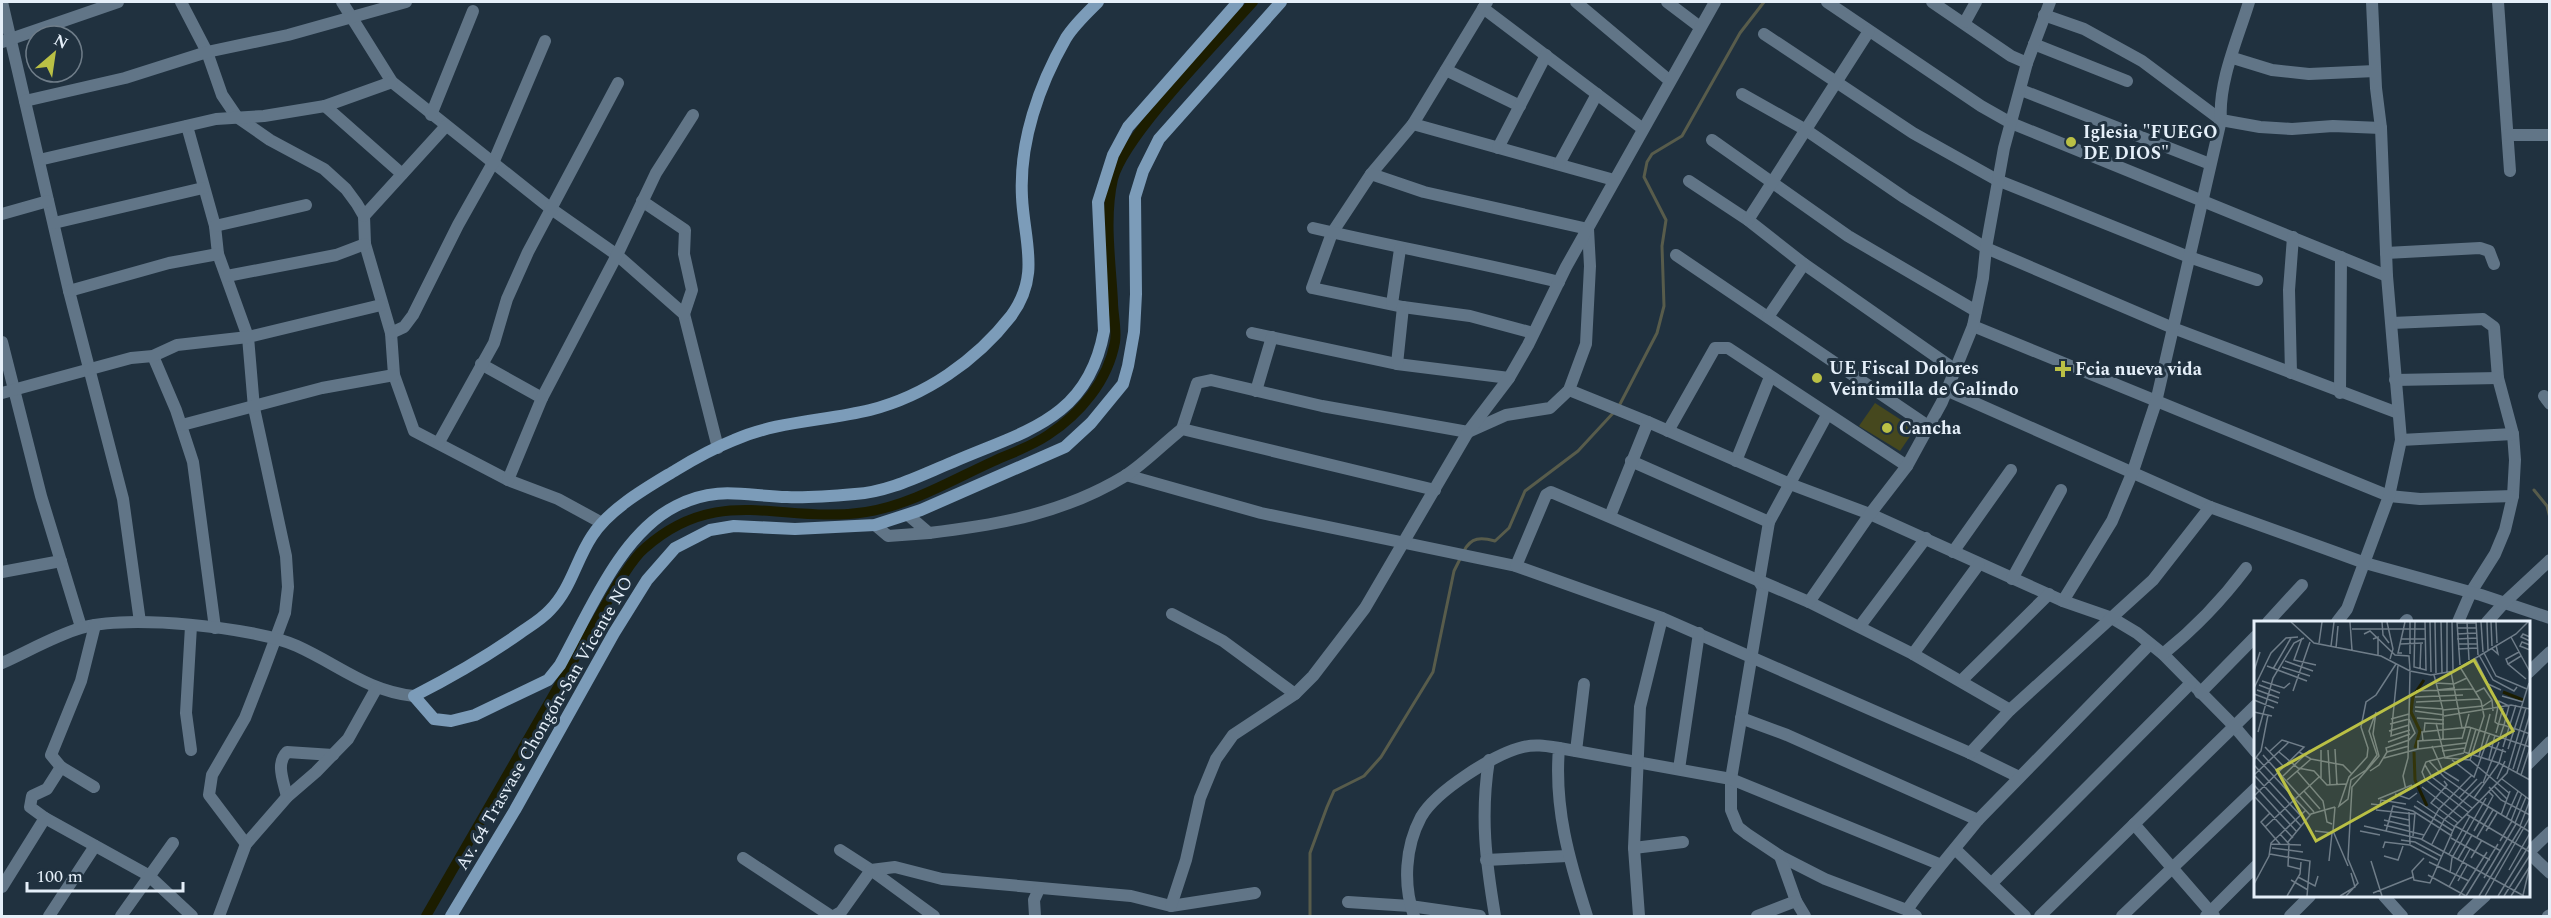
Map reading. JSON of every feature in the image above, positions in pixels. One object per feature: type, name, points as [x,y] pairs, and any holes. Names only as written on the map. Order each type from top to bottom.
[{"type":"street","points":[[2,2],[6,40],[25,101],[69,291],[123,499],[140,622]]},
{"type":"street","points":[[6,40],[86,7],[118,2]]},
{"type":"street","points":[[181,2],[207,52],[222,95],[237,117],[270,140],[324,169],[346,189],[364,216],[365,244],[391,333],[394,375],[414,431],[439,442],[508,480],[558,499],[602,523]]},
{"type":"street","points":[[342,2],[392,82],[431,115],[494,161],[550,208],[617,255],[684,314]]},
{"type":"street","points":[[25,101],[125,78],[207,52],[288,35],[406,2]]},
{"type":"street","points":[[2,663],[81,627],[140,622],[215,628],[276,637],[329,662],[376,689],[414,696],[482,660],[549,612],[563,595],[590,537],[602,523],[677,470],[735,439],[805,420],[871,410],[920,392],[965,364],[1012,315],[1028,282],[1029,242],[1022,197],[1026,149],[1036,97],[1067,36],[1098,2]]},
{"type":"street","name":"Av. 64 Trasvase Chongón-San Vicente NO","points":[[414,696],[434,719],[451,721],[475,715],[548,680],[560,665],[620,558],[638,534],[675,506],[705,495],[741,491],[785,497],[882,491],[1026,434],[1066,405],[1088,380],[1101,350],[1104,331],[1098,202],[1113,155],[1128,127],[1238,2]]},
{"type":"street","name":"Av. 64 Trasvase Chongón-San Vicente NO","points":[[451,916],[515,810],[614,633],[647,580],[675,548],[710,530],[734,526],[795,529],[875,525],[908,515],[1065,447],[1108,405],[1123,384],[1134,332],[1135,197],[1143,171],[1159,139],[1281,2]]},
{"type":"street","points":[[1576,2],[1670,81]]},
{"type":"street","points":[[1667,2],[1700,27]]},
{"type":"street","points":[[1170,906],[1186,860],[1200,798],[1216,759],[1233,735],[1295,694],[1313,676],[1365,608],[1468,432],[1509,378],[1614,180],[1715,2]]},
{"type":"street","points":[[1827,2],[1981,106],[2012,123],[2387,276]]},
{"type":"street","points":[[1932,2],[1965,22],[2011,56],[2027,63]]},
{"type":"street","points":[[1965,22],[1976,2]]},
{"type":"street","points":[[2063,601],[2112,521],[2133,471],[2156,402],[2211,164],[2227,78],[2249,2]]},
{"type":"street","points":[[2338,621],[2347,609],[2390,495],[2401,440],[2387,276],[2372,2]]},
{"type":"street","points":[[2498,2],[2510,171]]},
{"type":"street","points":[[1533,333],[1470,316],[1398,306],[1312,288],[1332,232],[1371,174],[1413,124],[1485,5],[1643,129]]},
{"type":"street","points":[[1809,602],[1870,514],[1908,466],[1946,390],[1972,326],[1983,278],[1997,180],[2027,63],[2046,10],[2142,61],[2221,115],[2260,128],[2292,129],[2380,122]]},
{"type":"street","points":[[431,115],[473,11]]},
{"type":"street","points":[[1748,220],[1869,31]]},
{"type":"street","points":[[1764,34],[1913,133],[1997,180],[2189,257],[2257,280]]},
{"type":"street","points":[[391,333],[404,327],[413,315],[458,225],[494,161],[545,41]]},
{"type":"street","points":[[2034,44],[2127,81]]},
{"type":"street","points":[[1498,148],[1546,55]]},
{"type":"street","points":[[2233,58],[2272,70],[2309,74],[2375,71]]},
{"type":"street","points":[[1446,70],[1520,106]]},
{"type":"street","points":[[39,160],[187,126],[325,106],[392,82]]},
{"type":"street","points":[[439,442],[494,343],[507,299],[528,252],[618,83]]},
{"type":"street","points":[[2021,90],[2211,164]]},
{"type":"street","points":[[1559,164],[1597,94]]},
{"type":"street","points":[[1742,94],[1806,130],[1905,198],[1986,248],[2173,328],[2398,413]]},
{"type":"street","points":[[325,106],[402,174]]},
{"type":"street","points":[[508,480],[542,398],[617,255],[656,173],[693,115]]},
{"type":"street","points":[[1413,124],[1614,180]]},
{"type":"street","points":[[187,126],[214,226],[218,254],[248,337],[254,408],[286,556],[288,587],[285,613],[245,718],[212,775],[210,785],[209,795],[246,844]]},
{"type":"street","points":[[364,216],[446,126]]},
{"type":"street","points":[[2508,135],[2550,135]]},
{"type":"street","points":[[1712,140],[1848,236],[1976,311]]},
{"type":"street","points":[[1371,174],[1424,192],[1588,229]]},
{"type":"street","points":[[1689,181],[1748,220],[1804,264],[1954,369]]},
{"type":"street","points":[[54,224],[203,188]]},
{"type":"street","points":[[2,214],[48,201]]},
{"type":"street","points":[[642,201],[685,230],[684,254],[692,291],[684,314],[718,448]]},
{"type":"street","points":[[214,226],[306,205]]},
{"type":"street","points":[[1313,228],[1400,249],[1483,263],[1559,282]]},
{"type":"street","points":[[875,525],[888,536],[929,533],[1036,516],[1087,495],[1126,475],[1182,429],[1197,384],[1202,380],[1387,419],[1468,432],[1506,415],[1550,408],[1569,390],[1586,344],[1589,319],[1588,229]]},
{"type":"street","points":[[2291,373],[2289,290],[2293,237]]},
{"type":"street","points":[[227,276],[336,255],[365,244]]},
{"type":"street","points":[[2386,254],[2480,248],[2492,255],[2494,264]]},
{"type":"street","points":[[1397,364],[1400,249]]},
{"type":"street","points":[[69,291],[169,263],[218,254]]},
{"type":"street","points":[[1676,255],[1928,426]]},
{"type":"street","points":[[2340,393],[2341,256]]},
{"type":"street","points":[[1768,317],[1804,264]]},
{"type":"street","points":[[2,393],[90,371],[131,358],[153,356],[177,345],[248,337],[381,305]]},
{"type":"street","points":[[2392,323],[2487,320],[2494,327],[2498,378],[2513,434],[2516,460],[2512,496],[2505,530],[2495,554],[2476,594],[2459,621]]},
{"type":"street","points":[[1972,326],[2390,495],[2420,499],[2512,496]]},
{"type":"street","points":[[1252,333],[1397,364],[1509,378]]},
{"type":"street","points":[[1257,391],[1272,337]]},
{"type":"street","points":[[2,342],[41,496],[81,627]]},
{"type":"street","points":[[1668,431],[1715,348],[1728,348],[1908,466]]},
{"type":"street","points":[[153,356],[182,425],[193,462],[215,628]]},
{"type":"street","points":[[482,364],[542,398]]},
{"type":"street","points":[[182,425],[254,408],[322,387],[394,375]]},
{"type":"street","points":[[1736,461],[1770,377]]},
{"type":"street","points":[[2395,380],[2498,378]]},
{"type":"street","points":[[1569,390],[1790,484],[1870,514],[2063,601],[2112,618],[2163,654],[2234,726],[2254,750]]},
{"type":"street","points":[[1946,390],[2210,507],[2366,563],[2500,601],[2550,618]]},
{"type":"street","points":[[1827,415],[1769,522],[1759,581],[1763,588],[1731,779],[1731,810],[1738,827],[1780,856],[1825,879],[1911,913],[1939,864],[1955,849],[1978,820],[2150,644]]},
{"type":"street","points":[[1610,516],[1648,422]]},
{"type":"street","points":[[1182,429],[1435,490]]},
{"type":"street","points":[[2401,440],[2513,434]]},
{"type":"street","points":[[1631,461],[1769,522]]},
{"type":"street","points":[[1953,552],[2011,470]]},
{"type":"street","points":[[1126,475],[1261,513],[1516,566],[1699,633],[2019,777]]},
{"type":"street","points":[[2012,579],[2061,490]]},
{"type":"street","points":[[1516,566],[1548,493],[1610,516],[1809,602],[1913,654],[2010,710]]},
{"type":"street","points":[[1970,753],[2010,710],[2152,580],[2210,507]]},
{"type":"street","points":[[908,515],[929,533]]},
{"type":"street","points":[[1860,626],[1926,538]]},
{"type":"street","points":[[2488,621],[2500,601],[2550,560]]},
{"type":"street","points":[[2,572],[62,561]]},
{"type":"street","points":[[1913,654],[1979,564]]},
{"type":"street","points":[[2163,654],[2188,634],[2231,588],[2246,568]]},
{"type":"street","points":[[2269,621],[2302,585]]},
{"type":"street","points":[[1961,681],[2049,594]]},
{"type":"street","points":[[1172,614],[1223,640],[1295,694]]},
{"type":"street","points":[[1639,916],[1634,848],[1636,761],[1642,696],[1662,618]]},
{"type":"street","points":[[94,787],[62,767],[51,754],[81,681],[95,625]]},
{"type":"street","points":[[190,626],[186,713],[191,750]]},
{"type":"street","points":[[1679,769],[1699,633]]},
{"type":"street","points":[[2200,693],[2254,638]]},
{"type":"street","points":[[2530,671],[2550,652]]},
{"type":"street","points":[[1992,883],[2191,683]]},
{"type":"street","points":[[1576,751],[1584,684]]},
{"type":"street","points":[[219,916],[246,844],[287,797],[348,739],[376,689]]},
{"type":"street","points":[[2040,916],[2254,707]]},
{"type":"street","points":[[1741,718],[1787,735],[1978,820]]},
{"type":"street","points":[[2530,763],[2550,742]]},
{"type":"street","points":[[1412,911],[1407,857],[1421,817],[1435,800],[1489,760],[1521,747],[1538,744],[1731,779],[1939,864]]},
{"type":"street","points":[[1559,748],[1556,779],[1558,807],[1567,856],[1587,916]]},
{"type":"street","points":[[287,797],[280,769],[284,756],[288,752],[333,755]]},
{"type":"street","points":[[1489,760],[1483,797],[1486,860],[1495,916]]},
{"type":"street","points":[[62,767],[47,789],[37,793],[30,801],[30,807],[45,818],[148,875],[192,916]]},
{"type":"street","points":[[2122,916],[2254,790]]},
{"type":"street","points":[[2,887],[45,818]]},
{"type":"street","points":[[2134,824],[2210,915],[2254,868]]},
{"type":"street","points":[[2530,851],[2550,832]]},
{"type":"street","points":[[1634,848],[1683,842]]},
{"type":"street","points":[[121,916],[172,843]]},
{"type":"street","points":[[49,916],[95,846]]},
{"type":"street","points":[[1955,849],[2025,916]]},
{"type":"street","points":[[840,850],[933,916]]},
{"type":"street","points":[[2530,853],[2550,873]]},
{"type":"street","points":[[1486,860],[1567,856]]},
{"type":"street","points":[[1780,856],[1796,901],[1806,916]]},
{"type":"street","points":[[743,858],[832,916],[841,912],[871,870],[895,867],[942,879],[1131,896],[1170,906],[1255,893]]},
{"type":"street","points":[[1035,916],[1034,900],[1039,888]]},
{"type":"street","points":[[2290,916],[2309,897]]},
{"type":"street","points":[[2463,916],[2484,897]]},
{"type":"street","points":[[2389,898],[2402,916]]},
{"type":"street","points":[[1757,916],[1796,901]]},
{"type":"street","points":[[1348,902],[1412,911],[1480,916]]},
{"type":"green space","name":"Cancha","points":[[1875,403],[1915,429],[1900,451],[1859,426]]},
{"type":"waterway","points":[[426,916],[618,583],[645,548],[673,528],[699,516],[726,511],[752,510],[835,515],[866,512],[899,504],[1035,443],[1060,427],[1081,407],[1106,370],[1115,342],[1109,225],[1113,179],[1135,138],[1153,114],[1253,2]]},
{"type":"waterway","points":[[1619,406],[1657,333],[1664,306],[1662,246],[1666,220],[1644,177],[1647,162],[1652,154],[1682,136],[1740,33],[1764,2]]},
{"type":"waterway","points":[[1464,551],[1470,543],[1477,539],[1495,541],[1509,528],[1525,491],[1578,451],[1615,411]]},
{"type":"waterway","points":[[2534,490],[2547,506],[2550,518]]},
{"type":"waterway","points":[[1310,916],[1310,853],[1327,807],[1334,791],[1364,776],[1381,757],[1433,672],[1454,571],[1461,557]]},
{"type":"place","name":"Iglesia \"FUEGO DE DIOS\"","points":[[2071,142]]},
{"type":"place","name":"Fcia nueva vida","points":[[2063,369]]},
{"type":"place","name":"UE Fiscal Dolores Veintimilla de Galindo","points":[[1817,378]]},
{"type":"place","name":"Cancha","points":[[1887,428]]}]
